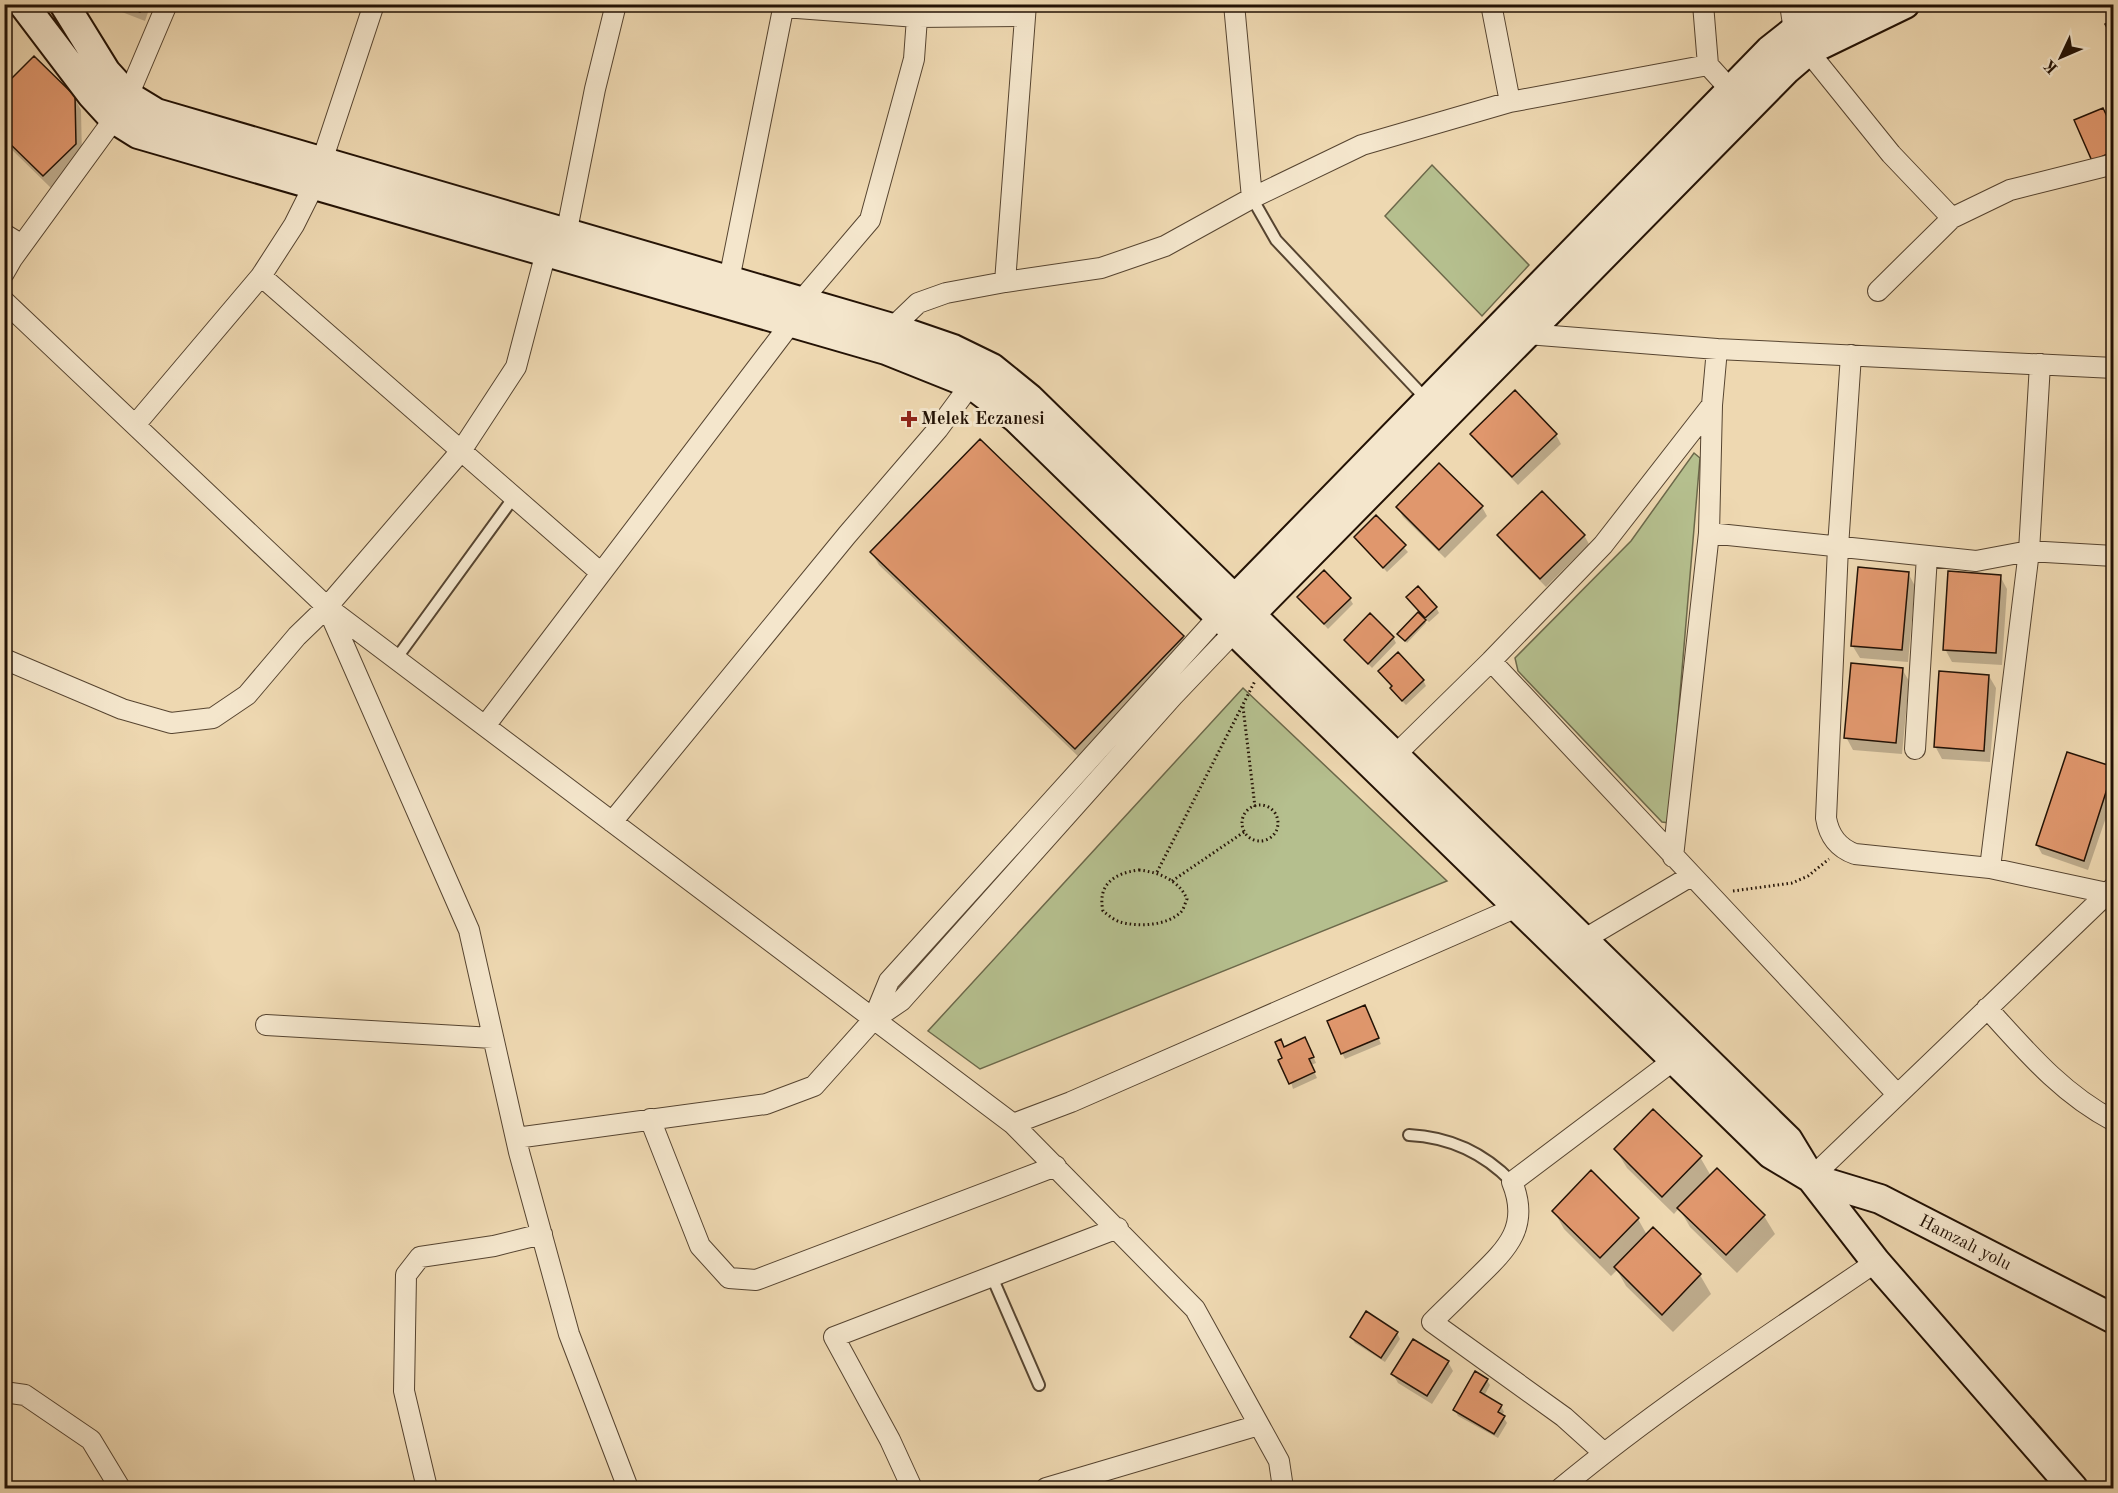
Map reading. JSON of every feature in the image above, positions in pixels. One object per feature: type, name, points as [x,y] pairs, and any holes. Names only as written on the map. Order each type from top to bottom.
[{"type":"main road","points":[[23,4],[92,95],[121,107]]},
{"type":"main road","points":[[64,4],[106,72],[121,107],[138,135],[317,173],[558,247],[889,339],[953,349],[992,368],[1029,398],[1235,615],[1525,898],[1674,1060],[1771,1154],[1811,1178]]},
{"type":"main road","points":[[1235,615],[1739,99],[1787,69],[1798,29],[1846,4]]},
{"type":"main road","points":[[1798,29],[1905,4]]},
{"type":"main road","points":[[558,247],[729,280],[796,312]]},
{"type":"main road","points":[[1235,615],[1428,402],[1515,330]]},
{"type":"main road","points":[[889,339],[971,384],[1016,417],[1235,615],[1265,661],[1386,764]]},
{"type":"main road","points":[[1525,898],[1583,940],[1788,1140],[1811,1178],[1876,1262],[2073,1488]]},
{"type":"main road","name":"Hamzalı yolu","points":[[1811,1178],[1880,1199],[2114,1319]]},
{"type":"street","points":[[4,273],[121,107],[167,4]]},
{"type":"street","points":[[135,425],[261,276],[294,225],[317,173],[374,4]]},
{"type":"street","points":[[4,659],[122,709],[171,723],[213,718],[247,695],[297,636],[327,607],[461,451],[516,367],[558,247],[616,4]]},
{"type":"street","points":[[1234,4],[1252,198]]},
{"type":"street","points":[[1491,4],[1510,102]]},
{"type":"street","points":[[1702,4],[1708,65],[1739,99]]},
{"type":"street","points":[[729,280],[784,6],[917,11],[1025,10],[1005,282]]},
{"type":"street","points":[[485,726],[796,312],[870,220],[914,59],[917,11]]},
{"type":"street","points":[[1798,29],[1891,154],[1952,218]]},
{"type":"street","points":[[889,339],[918,303],[946,293],[1101,268],[1165,246],[1252,198],[1362,145],[1510,102],[1708,65]]},
{"type":"street","points":[[1878,291],[1952,218],[2010,190],[2114,164]]},
{"type":"street","points":[[4,234],[22,245]]},
{"type":"street","points":[[261,276],[601,573]]},
{"type":"street","points":[[4,301],[327,607],[1013,1124],[1118,1228],[1195,1309],[1279,1461],[1283,1488]]},
{"type":"street","points":[[1515,330],[1717,349],[2114,368]]},
{"type":"street","points":[[1673,857],[1708,533],[1712,405],[1717,349]]},
{"type":"street","points":[[1851,355],[1838,547],[1826,818],[1831,834],[1848,852],[1863,856],[1990,868],[2111,893]]},
{"type":"street","points":[[1990,868],[2029,551],[2040,364]]},
{"type":"street","points":[[612,822],[847,535],[938,429],[971,384]]},
{"type":"street","points":[[1386,764],[1491,661],[1603,545],[1712,405]]},
{"type":"street","points":[[1708,533],[1977,561],[2029,551],[2114,556]]},
{"type":"street","points":[[1914,749],[1928,556]]},
{"type":"street","points":[[327,607],[469,930],[516,1138],[569,1334],[628,1488]]},
{"type":"street","points":[[516,1138],[766,1104],[814,1086],[873,1020],[901,1001],[1173,696],[1235,615]]},
{"type":"street","points":[[1491,661],[1690,876],[1897,1094]]},
{"type":"street","points":[[1583,940],[1690,876]]},
{"type":"street","points":[[1811,1178],[1987,1008],[2111,893]]},
{"type":"street","points":[[1013,1124],[1082,1097],[1525,898]]},
{"type":"street","points":[[1987,1008],[2054,1080],[2083,1103],[2114,1121]]},
{"type":"street","points":[[266,1025],[493,1038]]},
{"type":"street","points":[[1604,1453],[1564,1417],[1432,1322],[1498,1258],[1511,1242],[1519,1212],[1512,1182],[1674,1060]]},
{"type":"street","points":[[650,1119],[700,1246],[729,1278],[756,1280],[1056,1166]]},
{"type":"street","points":[[912,1488],[890,1440],[834,1337],[1118,1228]]},
{"type":"street","points":[[427,1488],[405,1391],[406,1275],[420,1257],[494,1246],[542,1234]]},
{"type":"street","points":[[1561,1488],[1668,1404],[1876,1262]]},
{"type":"street","points":[[4,1392],[25,1395],[91,1440],[120,1488]]},
{"type":"street","points":[[1046,1488],[1259,1425]]},
{"type":"lane","points":[[1252,198],[1276,240],[1428,402]]},
{"type":"lane","points":[[396,659],[514,497]]},
{"type":"lane","points":[[1409,1136],[1441,1139],[1472,1150],[1500,1169],[1512,1182]]},
{"type":"lane","points":[[992,1277],[1039,1385]]},
{"type":"path","points":[[1157,872],[1265,661]]},
{"type":"path","points":[[1243,705],[1255,807]]},
{"type":"path","points":[[1263,806],[1273,811],[1278,820],[1276,832],[1268,840],[1257,841],[1244,831],[1244,818],[1248,811],[1255,807],[1263,806]]},
{"type":"path","points":[[1171,882],[1244,831]]},
{"type":"path","points":[[1708,894],[1792,883],[1808,876],[1841,847]]},
{"type":"path","points":[[1139,870],[1157,872],[1171,882],[1183,890],[1187,899],[1182,911],[1172,918],[1141,925],[1118,922],[1103,911],[1101,900],[1105,887],[1112,878],[1124,872],[1139,870]]},
{"type":"green space","points":[[1432,165],[1529,265],[1482,316],[1385,216]]},
{"type":"green space","points":[[1694,453],[1700,458],[1669,823],[1662,822],[1518,671],[1515,658],[1631,541]]},
{"type":"green space","points":[[1243,688],[1447,881],[980,1069],[928,1031]]},
{"type":"building","points":[[120,4],[143,4],[140,12]]},
{"type":"building","points":[[2114,20],[2114,41],[2105,24]]},
{"type":"building","points":[[34,56],[75,96],[76,144],[43,176],[4,138],[4,86]]},
{"type":"building","points":[[2114,62],[2114,83],[2107,64]]},
{"type":"building","points":[[2103,108],[2114,131],[2114,138],[2108,141],[2112,152],[2092,161],[2074,120]]},
{"type":"building","points":[[1515,390],[1557,434],[1512,477],[1470,434]]},
{"type":"building","points":[[980,439],[1184,636],[1075,749],[870,552]]},
{"type":"building","points":[[1439,463],[1483,506],[1439,550],[1396,507]]},
{"type":"building","points":[[1542,491],[1585,535],[1540,579],[1497,535]]},
{"type":"building","points":[[1376,515],[1406,545],[1383,568],[1354,537]]},
{"type":"building","points":[[1858,567],[1909,572],[1902,650],[1851,646]]},
{"type":"building","points":[[1324,570],[1351,598],[1324,624],[1297,597]]},
{"type":"building","points":[[1948,571],[2001,575],[1996,653],[1943,650]]},
{"type":"building","points":[[1418,586],[1437,607],[1425,618],[1406,597]]},
{"type":"building","points":[[1418,612],[1426,620],[1405,641],[1397,634]]},
{"type":"building","points":[[1370,613],[1394,637],[1368,664],[1344,640]]},
{"type":"building","points":[[1398,652],[1424,680],[1402,701],[1378,671]]},
{"type":"building","points":[[1851,663],[1903,668],[1896,743],[1844,738]]},
{"type":"building","points":[[1939,671],[1989,675],[1984,751],[1934,747]]},
{"type":"building","points":[[2067,752],[2114,767],[2084,861],[2036,845]]},
{"type":"building","points":[[1365,1005],[1379,1038],[1341,1054],[1327,1021]]},
{"type":"building","points":[[1305,1037],[1314,1057],[1309,1059],[1315,1072],[1289,1084],[1278,1060],[1282,1058],[1275,1042],[1281,1039],[1284,1047]]},
{"type":"building","points":[[1653,1109],[1702,1156],[1662,1197],[1614,1149]]},
{"type":"building","points":[[1717,1168],[1765,1215],[1726,1255],[1677,1208]]},
{"type":"building","points":[[1591,1170],[1639,1218],[1600,1258],[1552,1211]]},
{"type":"building","points":[[1653,1227],[1701,1274],[1662,1315],[1614,1267]]},
{"type":"building","points":[[1366,1311],[1398,1332],[1381,1358],[1350,1337]]},
{"type":"building","points":[[1413,1339],[1449,1361],[1427,1396],[1391,1374]]},
{"type":"building","points":[[1475,1371],[1488,1379],[1480,1392],[1502,1405],[1498,1412],[1505,1416],[1494,1434],[1453,1410]]},
{"type":"place","name":"Melek Eczanesi","points":[[909,419]]}]
